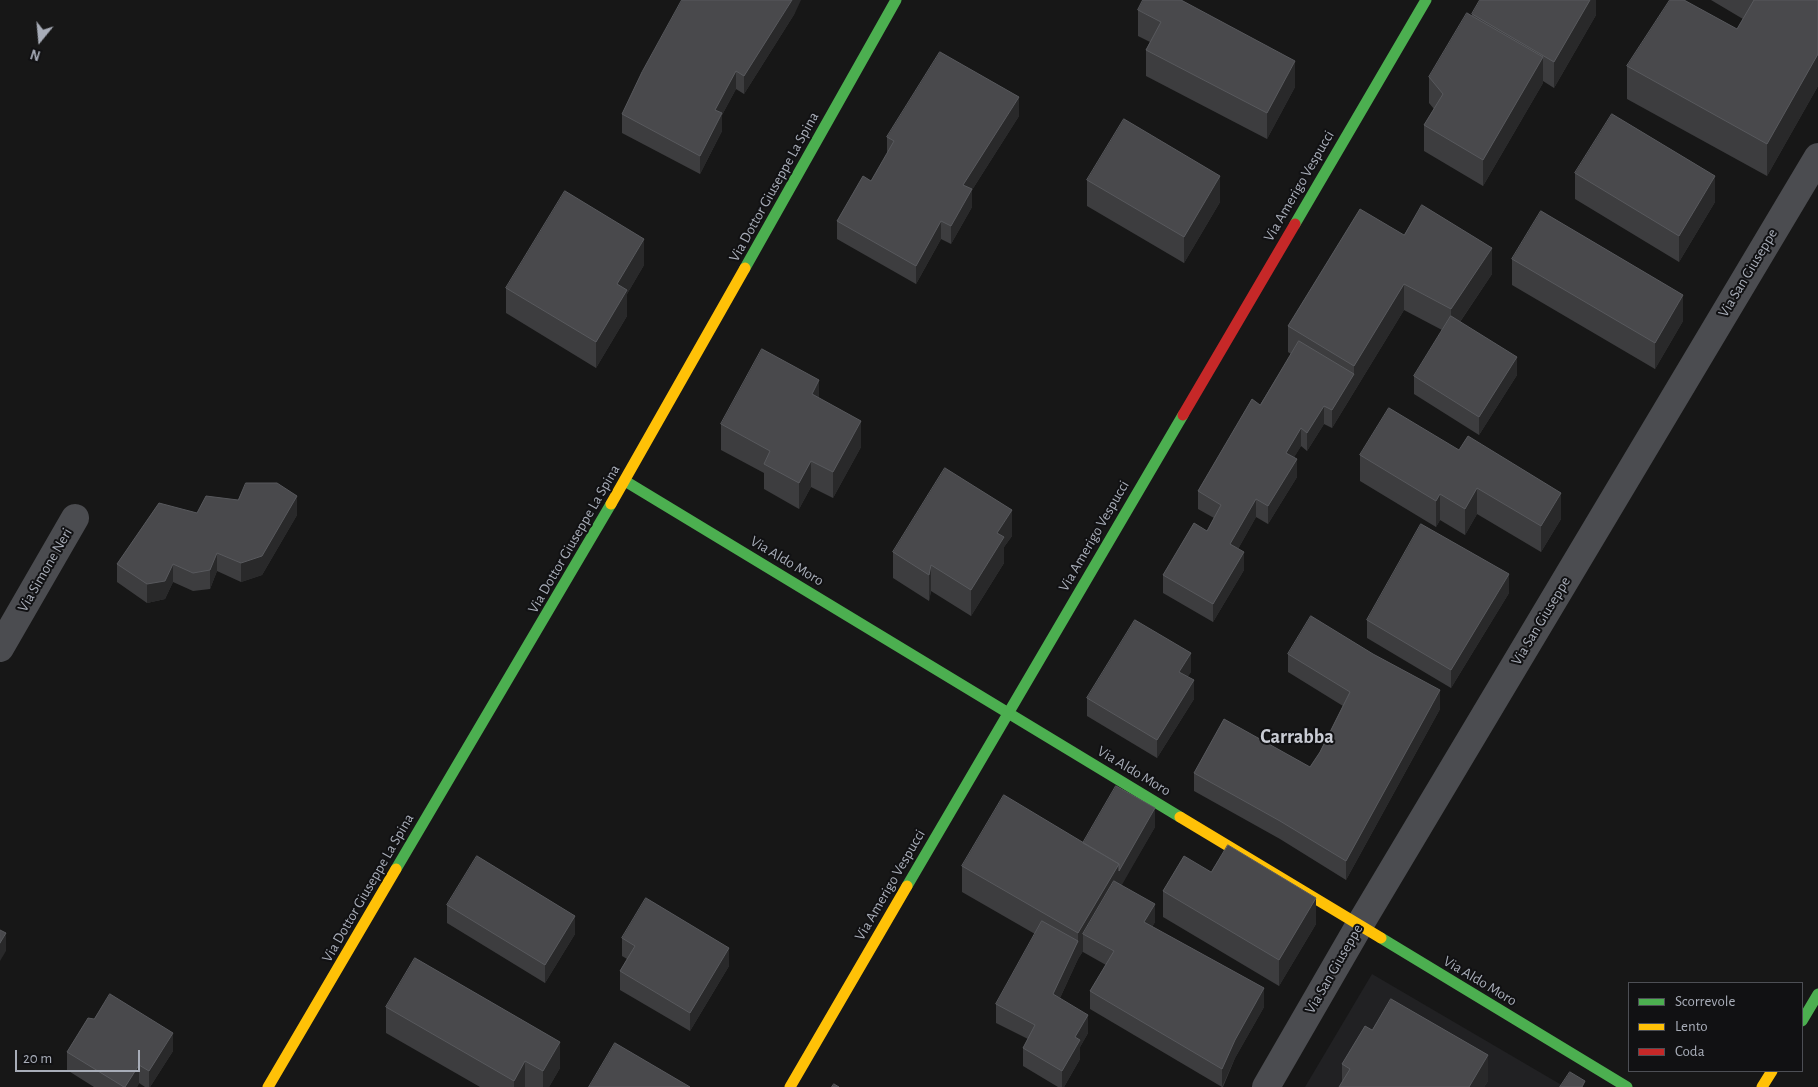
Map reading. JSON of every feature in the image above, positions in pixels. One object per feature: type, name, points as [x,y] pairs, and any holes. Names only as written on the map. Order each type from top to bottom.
[{"type":"street","name":"Via Dottor Giuseppe La Spina","points":[[268,1087],[625,481],[896,0]]},
{"type":"street","name":"Via Amerigo Vespucci","points":[[790,1087],[1426,0]]},
{"type":"street","name":"Via San Giuseppe","points":[[1266,1087],[1359,926],[1818,157]]},
{"type":"street","name":"Via Aldo Moro","points":[[625,481],[1627,1087]]},
{"type":"street","name":"Via Simone Neri","points":[[0,648],[75,518]]},
{"type":"street","points":[[1803,1019],[1818,994]]},
{"type":"street","points":[[1762,1087],[1771,1072]]},
{"type":"shaded area","points":[[1372,974],[1565,1087],[1305,1087]]},
{"type":"building","points":[[682,0],[792,0],[744,76],[736,71],[715,110],[722,113],[700,156],[622,114],[642,72]]},
{"type":"building","points":[[1143,0],[1181,0],[1295,61],[1267,113],[1146,50],[1161,22],[1138,10]]},
{"type":"building","points":[[1480,0],[1590,0],[1554,62],[1472,14]]},
{"type":"building","points":[[1670,0],[1684,0],[1737,29],[1754,0],[1818,0],[1818,54],[1767,144],[1627,66]]},
{"type":"building","points":[[1467,13],[1543,57],[1483,160],[1424,125],[1443,94],[1429,77]]},
{"type":"building","points":[[940,52],[1019,97],[963,185],[972,189],[951,226],[941,221],[916,266],[837,221],[863,176],[871,181],[894,141],[887,137]]},
{"type":"building","points":[[1612,114],[1715,176],[1679,236],[1575,173]]},
{"type":"building","points":[[1124,119],[1220,176],[1184,237],[1087,180]]},
{"type":"building","points":[[565,191],[644,239],[617,284],[627,290],[596,342],[506,288]]},
{"type":"building","points":[[1422,205],[1492,248],[1451,309],[1404,284],[1354,366],[1288,326],[1360,209],[1404,235]]},
{"type":"building","points":[[1541,211],[1683,295],[1655,343],[1512,259]]},
{"type":"building","points":[[1451,316],[1517,357],[1479,417],[1414,376]]},
{"type":"building","points":[[1299,341],[1354,374],[1332,410],[1324,406],[1307,433],[1301,428],[1286,453],[1297,459],[1268,506],[1256,499],[1230,544],[1244,552],[1213,604],[1163,575],[1194,523],[1207,531],[1221,505],[1198,491],[1252,399],[1260,405]]},
{"type":"building","points":[[762,349],[819,380],[812,394],[861,421],[833,472],[811,461],[799,483],[764,464],[770,451],[721,424]]},
{"type":"building","points":[[1389,408],[1459,450],[1468,436],[1561,493],[1541,526],[1477,488],[1465,509],[1440,494],[1436,501],[1360,455]]},
{"type":"building","points":[[945,468],[1012,510],[997,533],[1004,537],[971,590],[931,565],[929,575],[893,552]]},
{"type":"building","points":[[246,483],[277,483],[297,496],[262,556],[241,563],[217,553],[210,570],[193,573],[173,564],[165,581],[147,584],[117,564],[159,503],[197,513],[206,496],[238,500]]},
{"type":"building","points":[[1421,524],[1509,574],[1451,670],[1367,620]]},
{"type":"building","points":[[1311,616],[1373,654],[1440,690],[1346,861],[1280,821],[1194,773],[1224,719],[1310,767],[1320,752],[1350,692],[1288,654]]},
{"type":"building","points":[[1135,620],[1191,653],[1179,672],[1194,680],[1157,740],[1087,698]]},
{"type":"building","points":[[1116,786],[1155,808],[1119,871],[1119,864],[1083,843]]},
{"type":"building","points":[[1004,795],[1119,864],[1078,933],[962,866]]},
{"type":"building","points":[[1228,845],[1316,898],[1279,960],[1163,891],[1184,856],[1211,872]]},
{"type":"building","points":[[477,856],[575,916],[545,965],[447,905]]},
{"type":"building","points":[[1114,881],[1155,904],[1144,922],[1264,988],[1235,1040],[1222,1069],[1090,991],[1114,951],[1083,934]]},
{"type":"building","points":[[646,898],[729,948],[690,1013],[620,971],[635,946],[622,938]]},
{"type":"building","points":[[1042,921],[1078,941],[1053,994],[1088,1015],[1075,1037],[1080,1040],[1062,1071],[1023,1048],[1035,1025],[996,1004]]},
{"type":"building","points":[[0,930],[6,933],[0,943]]},
{"type":"building","points":[[415,958],[560,1042],[543,1071],[525,1061],[514,1081],[386,1007]]},
{"type":"building","points":[[110,994],[173,1033],[149,1071],[139,1065],[125,1087],[67,1052],[88,1018],[94,1019]]},
{"type":"building","points":[[1391,999],[1488,1055],[1469,1087],[1339,1087],[1350,1069],[1342,1064],[1365,1026],[1372,1030]]},
{"type":"building","points":[[615,1043],[690,1087],[589,1087]]},
{"type":"building","points":[[1570,1072],[1585,1081],[1582,1087],[1560,1087]]},
{"type":"traffic: fast","points":[[745,268],[896,0]]},
{"type":"traffic: fast","points":[[1295,224],[1426,0]]},
{"type":"traffic: fast","points":[[907,886],[1183,415]]},
{"type":"traffic: fast","points":[[625,481],[1180,817]]},
{"type":"traffic: fast","points":[[396,869],[611,504]]},
{"type":"traffic: fast","points":[[1381,938],[1627,1087]]},
{"type":"traffic: fast","points":[[1803,1019],[1818,994]]},
{"type":"traffic: slow","points":[[611,504],[745,268]]},
{"type":"traffic: slow","points":[[1180,817],[1381,938]]},
{"type":"traffic: slow","points":[[268,1087],[396,869]]},
{"type":"traffic: slow","points":[[790,1087],[907,886]]},
{"type":"traffic: slow","points":[[1762,1087],[1771,1072]]},
{"type":"traffic: jam","points":[[1183,415],[1295,224]]},
{"type":"district","name":"Carrabba","points":[[1297,737]]}]
